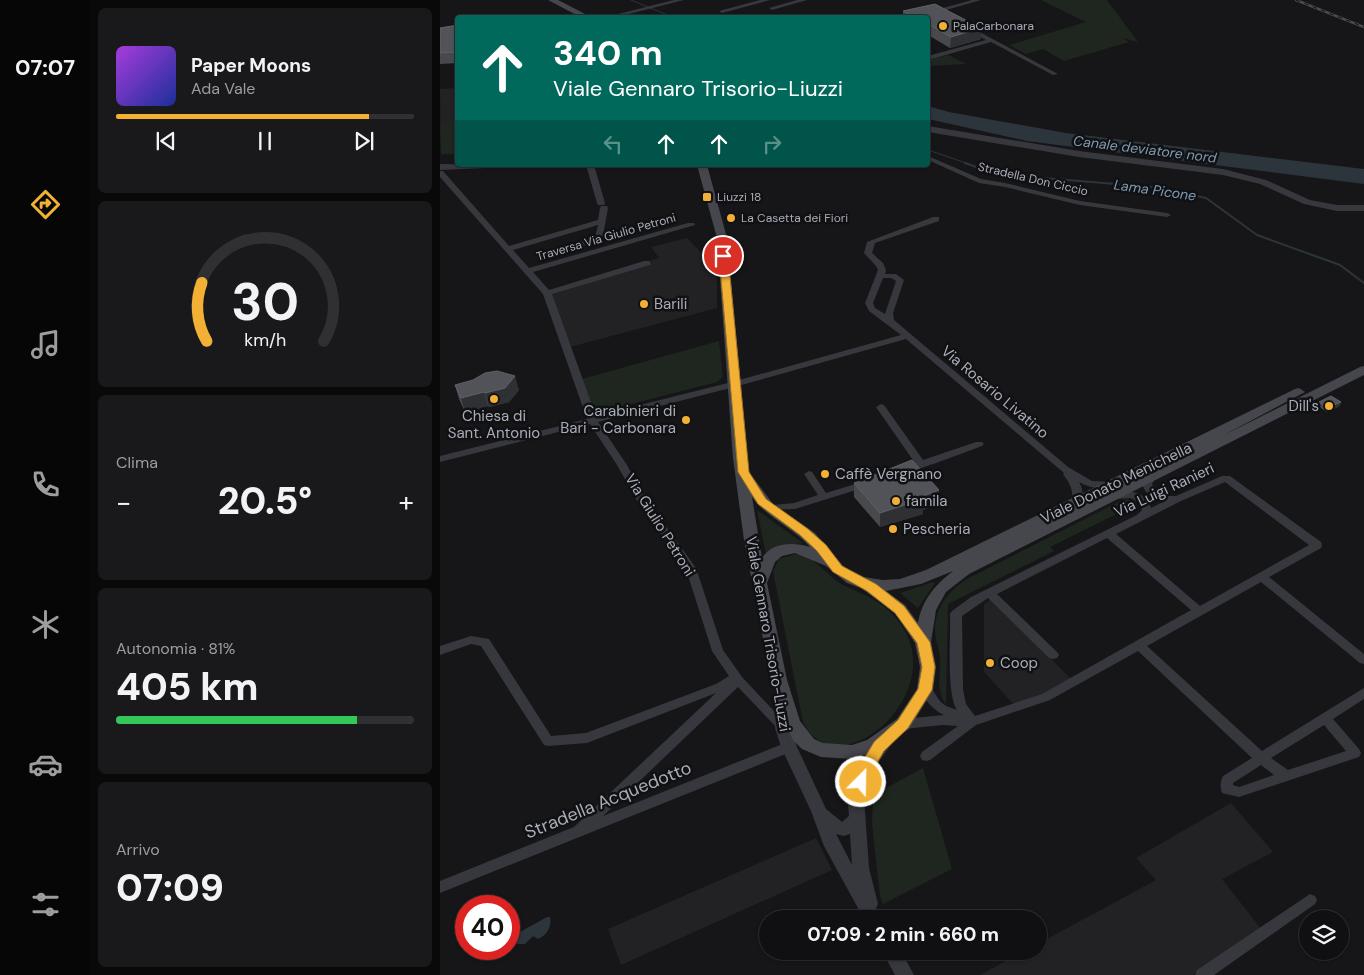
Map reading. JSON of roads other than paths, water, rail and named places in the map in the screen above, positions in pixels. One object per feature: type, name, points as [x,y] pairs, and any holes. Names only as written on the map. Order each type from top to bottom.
[{"type":"main road","points":[[552,0],[583,15]]},
{"type":"main road","name":"Viale Gennaro Trisorio-Liuzzi","points":[[703,167],[722,238],[748,521],[779,680]]},
{"type":"main road","name":"Viale Donato Menichella","points":[[862,582],[898,584],[922,580],[1075,503],[1152,476],[1328,383],[1364,360]]},
{"type":"main road","name":"Viale Donato Menichella","points":[[899,728],[925,690],[928,667],[923,642],[928,610],[936,594],[952,579],[964,570],[1113,490],[1328,383],[1364,370]]},
{"type":"main road","name":"Viale Donato Menichella","points":[[743,472],[762,502],[768,508],[804,532],[822,548],[837,569],[847,576],[862,582],[900,609],[923,642]]},
{"type":"main road","points":[[760,588],[762,569],[767,560],[785,549],[794,548],[810,551],[837,569]]},
{"type":"main road","points":[[779,680],[792,722],[799,735],[808,744],[821,750],[852,752],[873,744],[899,728]]},
{"type":"street","points":[[617,15],[681,0]]},
{"type":"street","points":[[722,11],[767,0]]},
{"type":"street","points":[[795,0],[780,1],[769,6],[772,8],[804,0]]},
{"type":"street","points":[[919,15],[978,0]]},
{"type":"street","points":[[936,10],[949,17]]},
{"type":"street","points":[[965,26],[1055,74]]},
{"type":"street","points":[[930,57],[993,40]]},
{"type":"street","points":[[930,128],[1079,154],[1223,172],[1264,182],[1307,202],[1337,208],[1364,208]]},
{"type":"street","name":"Stradella Don Ciccio","points":[[930,159],[979,181],[1005,185],[1080,203],[1168,215]]},
{"type":"street","points":[[440,167],[455,166]]},
{"type":"street","points":[[555,250],[599,239],[603,205],[591,167]]},
{"type":"street","name":"Via Giulio Petroni","points":[[440,173],[547,293],[592,420],[622,465],[640,497],[691,568],[718,651],[737,678],[783,728]]},
{"type":"street","name":"Via Rosario Livatino","points":[[936,219],[871,242],[868,253],[880,265],[880,276],[870,303],[872,308],[890,321],[1065,469]]},
{"type":"street","points":[[507,249],[602,221]]},
{"type":"street","name":"Traversa Via Giulio Petroni","points":[[527,271],[691,225]]},
{"type":"street","points":[[547,293],[647,263]]},
{"type":"street","points":[[880,265],[900,280],[889,313],[890,321]]},
{"type":"street","points":[[880,276],[898,277]]},
{"type":"street","points":[[440,459],[735,384],[907,336]]},
{"type":"street","points":[[881,407],[921,465]]},
{"type":"street","points":[[894,474],[980,444]]},
{"type":"street","points":[[1065,469],[1090,484],[1144,501],[1147,510],[1141,518]]},
{"type":"street","points":[[1065,469],[1078,489],[1075,503]]},
{"type":"street","points":[[809,474],[824,497]]},
{"type":"street","points":[[1152,476],[1147,484],[1151,492],[1163,499],[1176,499]]},
{"type":"street","name":"Via Luigi Ranieri","points":[[926,756],[972,722],[1046,697],[1140,646],[1317,545],[1226,478],[1176,499],[975,600],[956,614],[957,689],[960,705],[972,722]]},
{"type":"street","points":[[768,508],[795,506],[875,480]]},
{"type":"street","points":[[784,520],[795,506]]},
{"type":"street","points":[[1109,534],[1199,611]]},
{"type":"street","points":[[1261,576],[1364,660]]},
{"type":"street","points":[[989,593],[1053,655]]},
{"type":"street","points":[[440,651],[471,640],[485,642],[548,742],[587,738],[720,687],[737,678]]},
{"type":"street","points":[[1140,646],[1262,758],[1287,777]]},
{"type":"street","points":[[576,833],[737,678]]},
{"type":"street","name":"Viale Gennaro Trisorio-Liuzzi","points":[[779,680],[783,728],[789,747]]},
{"type":"street","points":[[925,690],[938,706],[972,722]]},
{"type":"street","points":[[1325,718],[1355,753],[1239,792],[1227,789],[1227,780],[1364,693]]},
{"type":"street","points":[[899,728],[944,720],[972,722]]},
{"type":"street","name":"Viale Donato Menichella","points":[[871,910],[861,868],[856,797],[866,768],[879,746],[899,728]]},
{"type":"street","points":[[789,747],[819,811],[830,841],[868,910]]},
{"type":"street","name":"Stradella Acquedotto","points":[[440,888],[789,747]]},
{"type":"street","points":[[819,811],[835,827],[844,829],[851,826],[857,819]]},
{"type":"street","points":[[1202,975],[1310,900]]},
{"type":"street","points":[[896,960],[905,975]]},
{"type":"water","name":"Canale deviatore nord","points":[[930,107],[949,112],[1066,133],[1364,169],[1364,184],[1027,141],[930,119]]},
{"type":"water","points":[[550,917],[548,930],[538,939],[533,936],[525,944],[520,944],[520,932]]},
{"type":"waterway","points":[[631,0],[668,15]]},
{"type":"waterway","name":"Lama Picone","points":[[930,151],[969,164]]},
{"type":"waterway","name":"Lama Picone","points":[[965,163],[996,174],[1152,187],[1206,198],[1257,235],[1340,265],[1364,283]]},
{"type":"railway","points":[[1296,0],[1364,27]]},
{"type":"place","name":"PalaCarbonara","points":[[943,26]]},
{"type":"place","name":"Liuzzi 18","points":[[707,197]]},
{"type":"place","name":"La Casetta dei Fiori","points":[[731,218]]},
{"type":"place","name":"Barili","points":[[644,304]]},
{"type":"place","name":"Chiesa di Sant. Antonio","points":[[494,399]]},
{"type":"place","name":"Dill's","points":[[1329,406]]},
{"type":"place","name":"Carabinieri di Bari - Carbonara","points":[[686,420]]},
{"type":"place","name":"Caffè Vergnano","points":[[825,474]]},
{"type":"place","name":"famila","points":[[896,501]]},
{"type":"place","name":"Pescheria","points":[[893,529]]},
{"type":"place","name":"Coop","points":[[990,663]]}]
